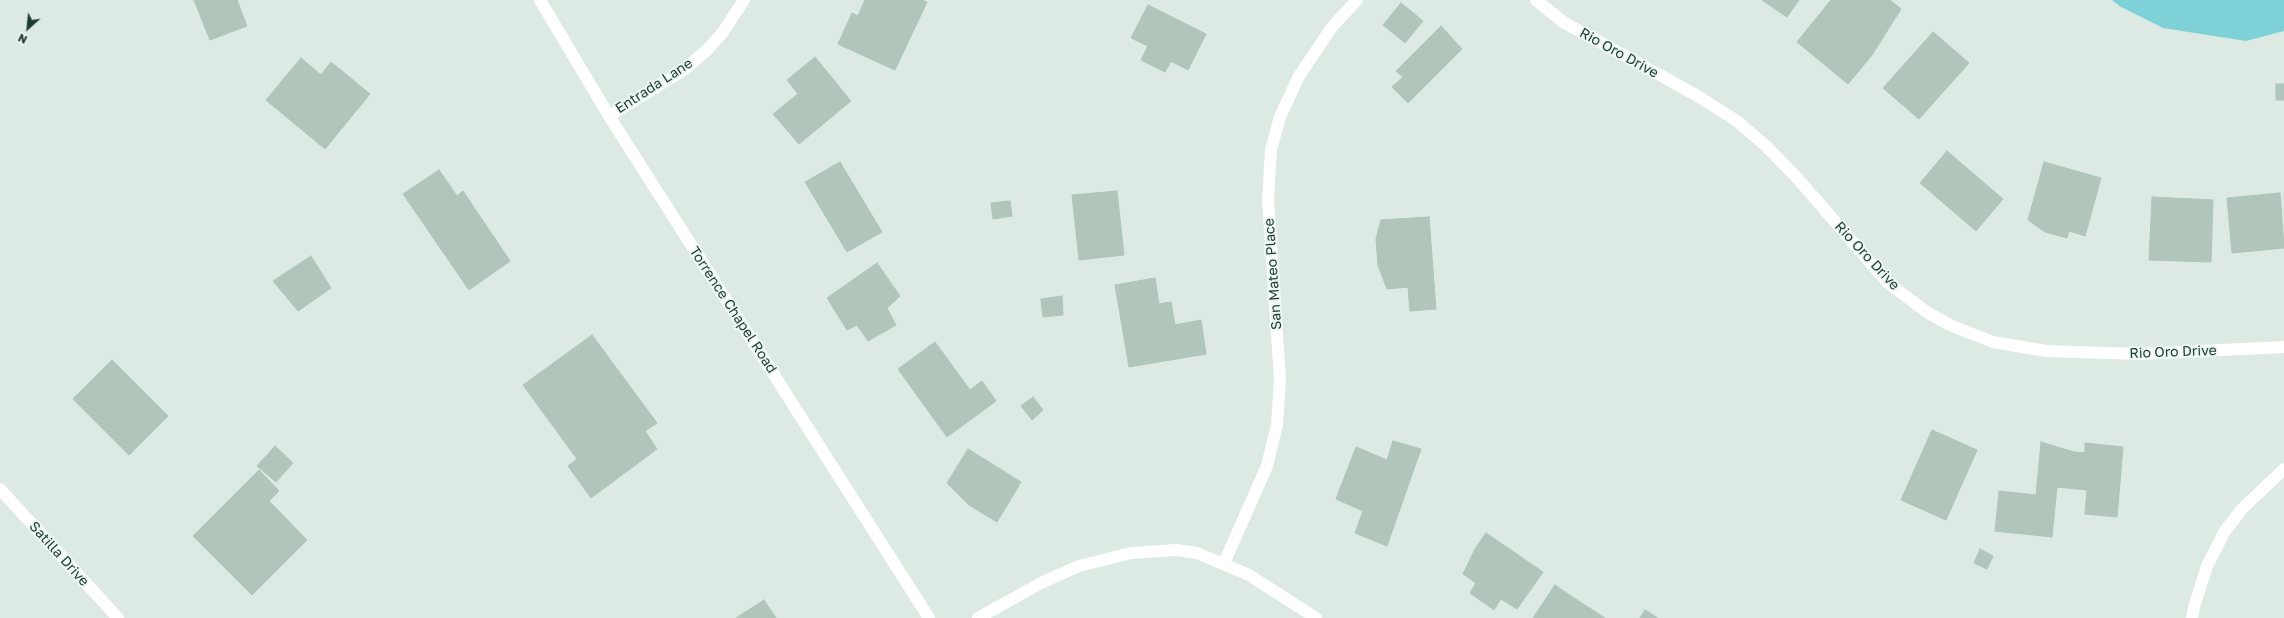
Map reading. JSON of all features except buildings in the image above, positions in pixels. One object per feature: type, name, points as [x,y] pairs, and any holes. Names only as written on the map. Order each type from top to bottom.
[{"type":"street","name":"Torrence Chapel Road","points":[[540,0],[609,116],[929,618]]},
{"type":"street","name":"Entrada Lane","points":[[609,116],[684,70],[708,50],[723,32],[744,0]]},
{"type":"street","name":"San Mateo Place","points":[[1224,563],[1267,466],[1277,425],[1280,379],[1268,200],[1271,150],[1280,117],[1299,76],[1332,27],[1357,0]]},
{"type":"street","name":"Rio Oro Drive","points":[[1536,0],[1563,22],[1696,95],[1737,121],[1767,147],[1799,180],[1888,283],[1928,312],[1952,326],[1993,342],[2046,351],[2140,354],[2284,346]]},
{"type":"street","points":[[2192,618],[2207,566],[2225,531],[2242,509],[2284,469]]},
{"type":"street","name":"Satilla Drive","points":[[0,489],[118,618]]},
{"type":"street","points":[[978,618],[1041,583],[1079,566],[1131,553],[1176,550],[1197,553],[1224,563],[1249,575],[1316,618]]},
{"type":"water","points":[[2112,0],[2284,0],[2284,31],[2246,41],[2163,28],[2121,7]]}]
